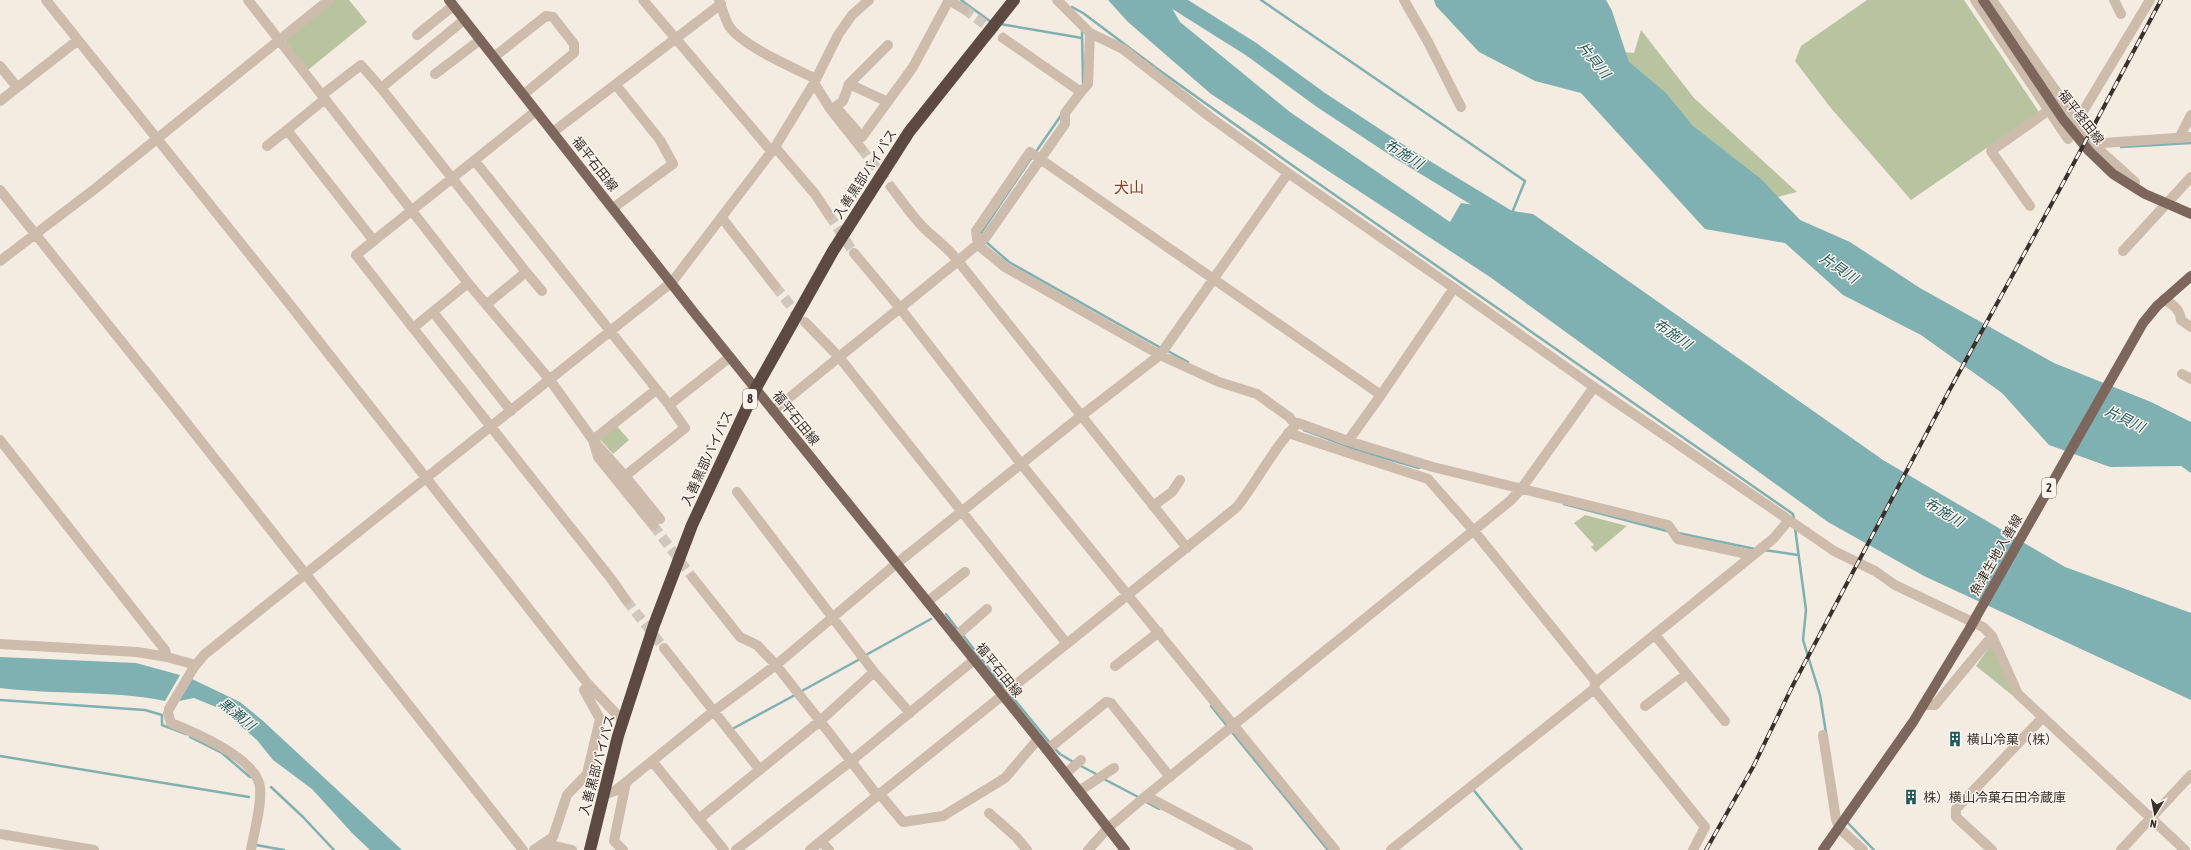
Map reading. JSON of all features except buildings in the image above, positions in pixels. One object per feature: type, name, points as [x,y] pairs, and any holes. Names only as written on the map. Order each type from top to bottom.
[{"type":"highway","name":"入善黒部バイパス","points":[[590,850],[622,721],[654,625],[692,525],[756,388],[833,251],[909,132],[1014,0]]},
{"type":"main road","name":"福平経田線","points":[[1983,0],[2063,119],[2089,151],[2113,174],[2145,194],[2191,214]]},
{"type":"main road","name":"福平石田線","points":[[451,3],[730,357],[1066,773],[1125,850]]},
{"type":"main road","name":"魚津生地入善線","points":[[1823,850],[1840,828],[1923,706],[1970,628],[2143,324],[2164,299],[2191,276]]},
{"type":"street","points":[[46,0],[427,478],[588,684],[622,721]]},
{"type":"street","points":[[248,0],[413,210],[468,283],[550,380],[593,440],[625,476],[657,522],[598,457],[593,440]]},
{"type":"street","points":[[0,261],[96,188],[156,138],[329,0]]},
{"type":"street","points":[[643,0],[675,39],[773,150],[815,194],[829,215]]},
{"type":"street","points":[[251,850],[259,801],[260,787],[258,778],[251,769],[207,738],[172,723],[169,711],[195,666],[205,654],[512,411],[672,282],[773,150],[815,81],[838,35],[852,15],[869,0]]},
{"type":"street","points":[[833,108],[862,138],[924,50],[949,0],[964,9]]},
{"type":"street","points":[[1057,0],[1090,33],[1123,49],[1210,117],[1288,173],[1594,387],[1834,551],[1875,571],[1894,585],[1983,627],[1992,636],[2018,694],[2185,850]]},
{"type":"street","points":[[1404,0],[1428,42],[1461,107]]},
{"type":"street","points":[[1975,0],[2068,139]]},
{"type":"street","points":[[1992,0],[2076,123],[2101,154],[2135,182]]},
{"type":"street","points":[[2114,0],[2121,14]]},
{"type":"street","points":[[2076,123],[2150,0]]},
{"type":"street","points":[[554,132],[675,39],[720,2],[729,26],[736,33],[769,56],[815,81],[861,148]]},
{"type":"street","points":[[417,35],[451,3]]},
{"type":"street","points":[[494,57],[546,16],[553,17],[574,44],[574,53],[523,94]]},
{"type":"street","points":[[380,88],[464,20]]},
{"type":"street","points":[[773,411],[986,237],[1065,124],[1065,113],[1088,84],[1090,33]]},
{"type":"street","points":[[1003,38],[1081,92]]},
{"type":"street","points":[[0,101],[78,40]]},
{"type":"street","points":[[435,74],[480,40]]},
{"type":"street","points":[[833,108],[843,101],[849,84],[888,45]]},
{"type":"street","points":[[267,146],[361,64],[542,291]]},
{"type":"street","points":[[0,66],[17,87]]},
{"type":"street","points":[[849,84],[888,102]]},
{"type":"street","points":[[613,208],[673,164],[660,140],[616,85]]},
{"type":"street","points":[[2030,206],[1992,151],[2048,110]]},
{"type":"street","points":[[536,111],[356,255],[626,600]]},
{"type":"street","points":[[2179,138],[2191,116]]},
{"type":"street","points":[[287,130],[374,241]]},
{"type":"street","points":[[2094,145],[2103,143],[2191,137]]},
{"type":"street","points":[[1041,158],[1212,279],[1381,395]]},
{"type":"street","points":[[475,161],[669,406],[684,428],[625,476]]},
{"type":"street","points":[[603,795],[615,792],[714,711],[776,665],[896,564],[1022,465],[1081,416],[1160,355],[1288,173]]},
{"type":"street","points":[[2123,251],[2191,177]]},
{"type":"street","points":[[891,187],[911,213],[927,230],[944,244],[958,261],[1187,548]]},
{"type":"street","points":[[0,190],[170,402],[523,850]]},
{"type":"street","points":[[722,218],[775,286]]},
{"type":"street","points":[[978,245],[1005,267],[1160,355],[1219,382],[1257,394],[1289,417],[1296,425]]},
{"type":"street","points":[[854,252],[900,308],[1022,465],[1335,850]]},
{"type":"street","points":[[487,304],[526,272]]},
{"type":"street","points":[[413,328],[468,283]]},
{"type":"street","points":[[1348,441],[1454,288]]},
{"type":"street","points":[[2164,299],[2180,312],[2181,320],[2191,327]]},
{"type":"street","points":[[432,312],[512,411]]},
{"type":"street","points":[[805,322],[839,357],[1067,644]]},
{"type":"street","points":[[669,406],[730,357]]},
{"type":"street","points":[[1088,850],[1108,828],[1146,796],[1510,501],[1521,489],[1594,387]]},
{"type":"street","points":[[593,440],[656,390]]},
{"type":"street","points":[[810,850],[1237,507],[1256,483],[1288,433],[1298,423],[1348,441],[1433,468],[1668,525],[1678,539],[1752,555]]},
{"type":"street","points":[[1288,433],[1428,479],[1474,531],[1705,827],[1693,850]]},
{"type":"street","points":[[0,440],[160,643],[167,657]]},
{"type":"street","points":[[1153,506],[1172,492],[1180,480]]},
{"type":"street","points":[[738,492],[874,672],[910,713]]},
{"type":"street","points":[[1391,850],[1595,686],[1773,539],[1789,520]]},
{"type":"street","points":[[927,602],[965,572]]},
{"type":"street","points":[[693,578],[740,637],[757,645],[776,665],[851,761],[903,822],[943,816],[1005,778],[1038,739]]},
{"type":"street","points":[[955,637],[987,609]]},
{"type":"street","points":[[1115,666],[1159,632]]},
{"type":"street","points":[[1655,635],[1725,721]]},
{"type":"street","points":[[1923,706],[1935,705],[1992,636]]},
{"type":"street","points":[[0,644],[137,652],[167,657],[195,666]]},
{"type":"street","points":[[664,648],[760,770]]},
{"type":"street","points":[[736,850],[851,761],[974,660]]},
{"type":"street","points":[[699,819],[820,721],[874,672]]},
{"type":"street","points":[[1645,706],[1687,674]]},
{"type":"street","points":[[534,850],[553,837],[567,794],[587,774],[600,720],[584,690],[588,684]]},
{"type":"street","points":[[1047,750],[1106,702],[1111,703],[1170,777]]},
{"type":"street","points":[[1992,850],[1956,817],[1956,809],[2042,717]]},
{"type":"street","points":[[1823,735],[1833,810],[1840,828],[1864,850]]},
{"type":"street","points":[[1066,773],[1081,760]]},
{"type":"street","points":[[652,761],[724,850]]},
{"type":"street","points":[[1080,791],[1114,768]]},
{"type":"street","points":[[2121,850],[2191,775]]},
{"type":"street","points":[[623,850],[614,841],[626,782]]},
{"type":"street","points":[[1146,796],[1248,850]]},
{"type":"street","points":[[989,813],[1016,836],[1027,850]]},
{"type":"street","points":[[0,834],[94,850]]},
{"type":"street","points":[[821,841],[829,850]]},
{"type":"street","points":[[547,850],[556,846],[572,850]]},
{"type":"green space","points":[[334,0],[349,0],[367,22],[308,70],[284,39]]},
{"type":"green space","points":[[1867,0],[1964,0],[2039,112],[1911,200],[1830,107],[1795,61],[1801,46]]},
{"type":"green space","points":[[1641,30],[1694,98],[1797,192],[1753,203],[1610,51],[1634,53]]},
{"type":"green space","points":[[616,425],[629,440],[613,454],[600,439]]},
{"type":"green space","points":[[1585,515],[1627,526],[1596,552],[1591,547],[1594,545],[1574,523]]},
{"type":"green space","points":[[1991,644],[2017,699],[1976,666]]},
{"type":"water","points":[[1108,0],[1167,0],[1180,22],[1290,112],[1450,222],[1461,203],[1533,214],[1883,460],[2065,567],[2191,613],[2191,700],[1924,576],[1828,522],[1490,277],[1211,94],[1128,22]]},
{"type":"water","name":"片貝川","points":[[1434,0],[1606,0],[1612,11],[1629,62],[1665,92],[1693,126],[1761,179],[1800,220],[1850,242],[1920,288],[2054,363],[2151,402],[2191,422],[2191,473],[2181,466],[2110,467],[2049,445],[2002,393],[1921,335],[1843,295],[1785,243],[1705,229],[1581,93],[1535,81],[1479,52],[1436,6]]},
{"type":"water","points":[[0,657],[136,663],[180,675],[165,701],[124,695],[0,688]]},
{"type":"water","name":"黒瀬川","points":[[192,679],[240,702],[262,720],[402,850],[370,850],[353,834],[312,789],[273,760],[257,740],[221,709],[194,698],[179,701]]},
{"type":"waterway","points":[[961,0],[991,22]]},
{"type":"waterway","name":"布施川","points":[[1173,0],[1251,49],[1321,100],[1403,154],[1510,219]]},
{"type":"waterway","points":[[1261,0],[1525,181],[1512,213]]},
{"type":"waterway","points":[[1072,7],[1083,13],[1159,70],[1289,163],[1793,514],[1794,519]]},
{"type":"waterway","points":[[1000,24],[1082,38]]},
{"type":"waterway","points":[[1082,31],[1083,82]]},
{"type":"waterway","points":[[1035,153],[1062,114]]},
{"type":"waterway","points":[[2121,147],[2191,143]]},
{"type":"waterway","points":[[979,236],[1032,157]]},
{"type":"waterway","points":[[985,241],[1009,262],[1161,348]]},
{"type":"waterway","points":[[1166,350],[1188,362]]},
{"type":"waterway","points":[[1304,430],[1360,451],[1419,468]]},
{"type":"waterway","points":[[1564,504],[1667,531]]},
{"type":"waterway","points":[[1795,528],[1806,610],[1803,640],[1820,695],[1826,733]]},
{"type":"waterway","points":[[1678,533],[1755,549]]},
{"type":"waterway","points":[[1764,550],[1798,555]]},
{"type":"waterway","points":[[946,614],[958,630]]},
{"type":"waterway","points":[[864,656],[931,619]]},
{"type":"waterway","points":[[962,634],[1005,689]]},
{"type":"waterway","points":[[800,692],[860,659]]},
{"type":"waterway","points":[[1009,693],[1050,743]]},
{"type":"waterway","points":[[734,728],[795,695]]},
{"type":"waterway","points":[[0,700],[145,710],[162,715],[162,725],[186,734]]},
{"type":"waterway","points":[[1211,706],[1228,727]]},
{"type":"waterway","points":[[1231,731],[1328,850]]},
{"type":"waterway","points":[[190,737],[222,753],[250,777]]},
{"type":"waterway","points":[[1053,747],[1060,754],[1075,763]]},
{"type":"waterway","points":[[0,756],[249,797]]},
{"type":"waterway","points":[[1079,765],[1098,775]]},
{"type":"waterway","points":[[1104,779],[1140,798]]},
{"type":"waterway","points":[[271,787],[303,817],[334,850]]},
{"type":"waterway","points":[[1472,788],[1522,850]]},
{"type":"waterway","points":[[1144,801],[1159,809]]},
{"type":"waterway","points":[[1847,822],[1874,850]]},
{"type":"waterway","points":[[256,845],[284,850]]},
{"type":"tunnel","points":[[964,9],[1003,38]]},
{"type":"tunnel","points":[[861,148],[891,187]]},
{"type":"tunnel","points":[[829,215],[854,253]]},
{"type":"tunnel","points":[[775,286],[801,319]]},
{"type":"tunnel","points":[[653,525],[693,578]]},
{"type":"tunnel","points":[[626,600],[664,648]]},
{"type":"railway","points":[[1706,850],[1753,767],[1793,685],[1949,391],[2161,0]]},
{"type":"place","name":"横山冷菓（株）","points":[[1955,739]]},
{"type":"place","name":"株）横山冷菓石田冷蔵庫","points":[[1911,797]]},
{"type":"district","name":"犬山","points":[[1129,187]]}]
